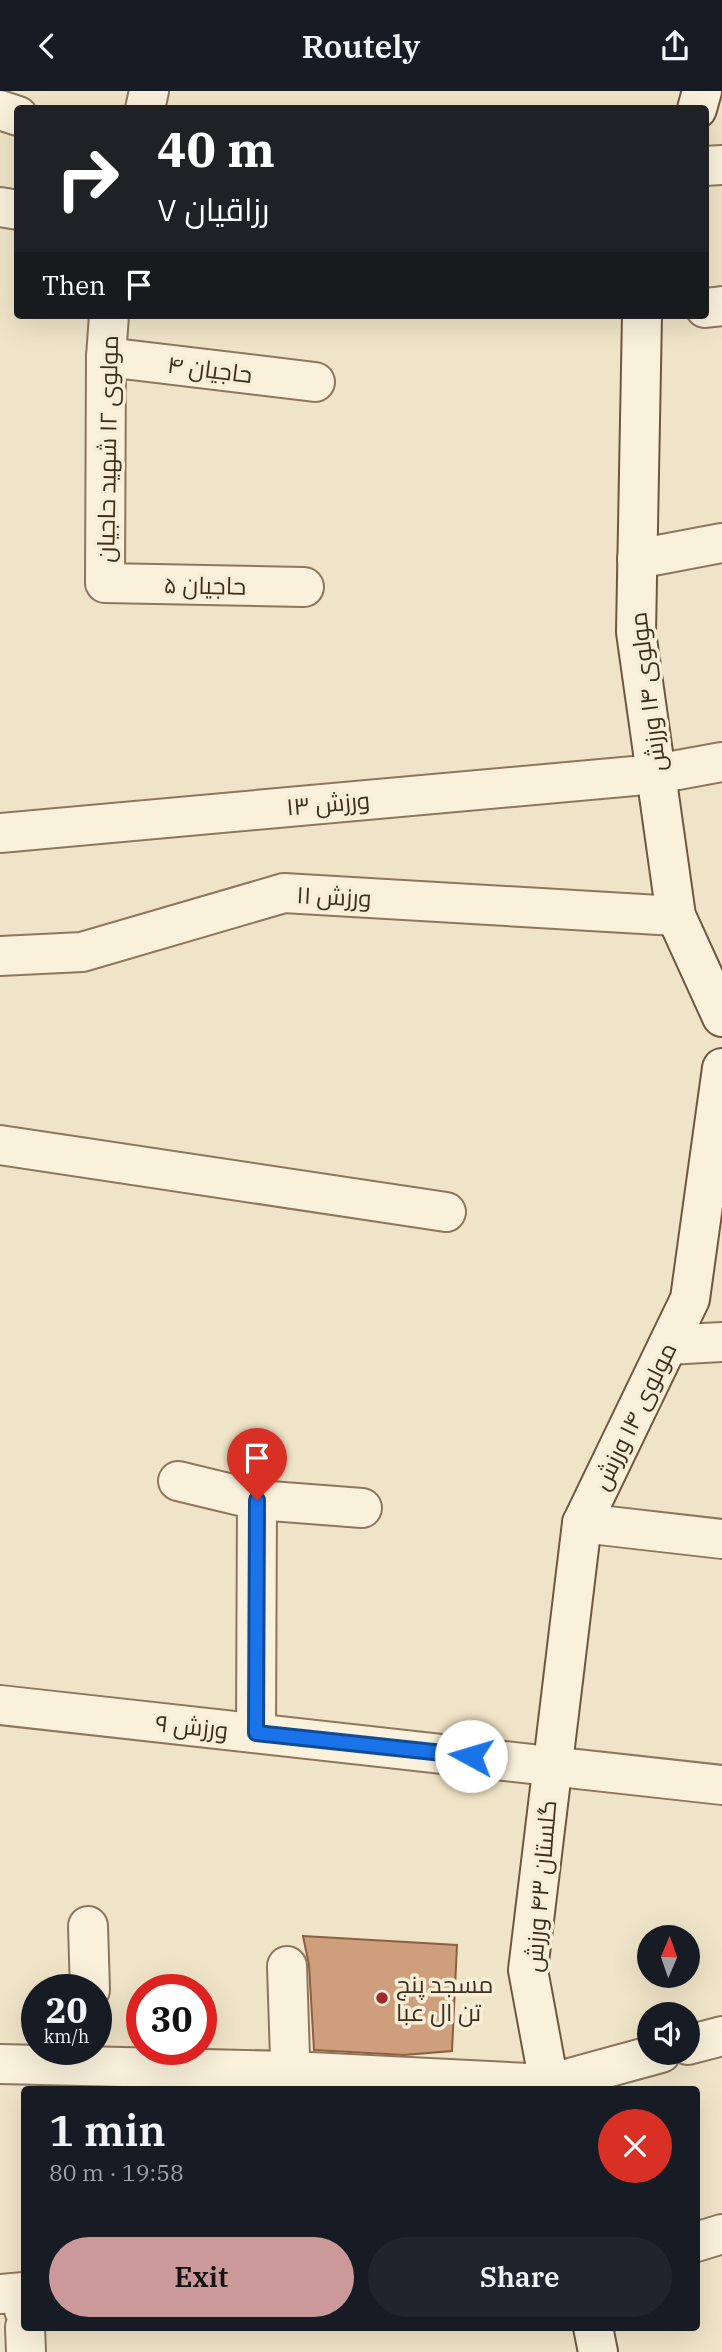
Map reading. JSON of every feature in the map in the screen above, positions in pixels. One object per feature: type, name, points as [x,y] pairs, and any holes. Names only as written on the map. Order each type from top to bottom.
[{"type":"street","name":"مولوی ۱۲ شهید حاجیان","points":[[105,583],[106,357],[109,319]]},
{"type":"street","name":"مولوی ۱۴ ورزش","points":[[644,319],[636,632],[676,916],[722,1017]]},
{"type":"street","name":"حاجیان ۴","points":[[106,357],[315,382]]},
{"type":"street","points":[[637,559],[722,543]]},
{"type":"street","name":"حاجیان ۵","points":[[105,583],[304,587]]},
{"type":"street","name":"ورزش ۱۳","points":[[0,833],[656,774],[722,762]]},
{"type":"street","name":"ورزش ۱۱","points":[[0,956],[82,952],[284,893],[676,916]]},
{"type":"street","name":"مولوی ۱۴ ورزش","points":[[552,1765],[582,1523],[690,1299],[722,1068]]},
{"type":"street","points":[[1,1153],[446,1212]]},
{"type":"street","points":[[668,1345],[722,1342]]},
{"type":"street","points":[[178,1481],[257,1500],[362,1508]]},
{"type":"street","points":[[256,1733],[257,1500]]},
{"type":"street","points":[[582,1523],[722,1539]]},
{"type":"street","name":"ورزش ۹","points":[[0,1705],[722,1785]]},
{"type":"street","name":"گلستان ۴۳ ورزش","points":[[549,2086],[528,1970],[552,1765]]},
{"type":"street","points":[[88,1926],[90,1974]]},
{"type":"street","points":[[287,1966],[290,2080]]},
{"type":"street","points":[[700,2042],[722,2036]]},
{"type":"street","points":[[552,2086],[637,2060]]},
{"type":"street","points":[[0,2064],[290,2080],[512,2086]]},
{"type":"street","points":[[700,2241],[722,2234]]},
{"type":"street","points":[[0,2294],[21,2292]]},
{"type":"street","points":[[25,2331],[26,2352]]},
{"type":"street","points":[[594,2331],[598,2352]]},
{"type":"building","name":"مسجد پنج تن ال عبا","points":[[303,1936],[457,1945],[452,2051],[404,2055],[314,2050],[309,1965]]},
{"type":"place","name":"مسجد پنج تن ال عبا","points":[[382,1998]]},
{"type":"route","points":[[257,1500],[256,1733],[471,1756]]}]
